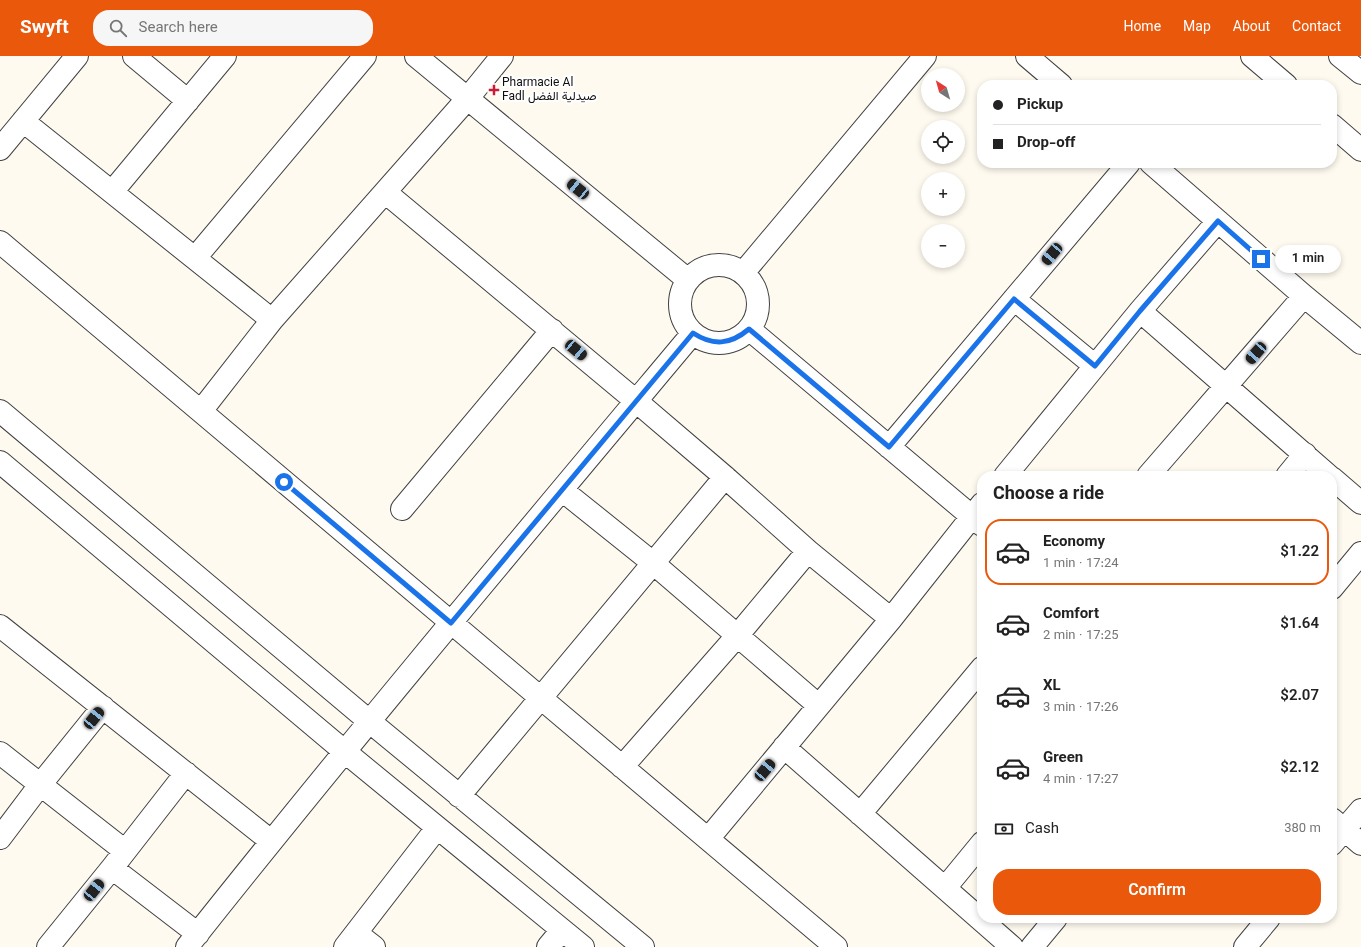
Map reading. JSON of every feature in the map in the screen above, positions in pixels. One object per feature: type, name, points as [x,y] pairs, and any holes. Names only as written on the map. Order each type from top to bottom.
[{"type":"street","points":[[0,149],[77,56]]},
{"type":"street","points":[[134,56],[188,100]]},
{"type":"street","points":[[112,192],[225,56]]},
{"type":"street","points":[[195,258],[365,56]]},
{"type":"street","points":[[416,56],[688,280]]},
{"type":"street","points":[[201,411],[272,320],[468,98],[502,56]]},
{"type":"street","points":[[743,273],[924,56]]},
{"type":"street","points":[[1027,56],[1055,80]]},
{"type":"street","points":[[1252,56],[1280,80]]},
{"type":"street","points":[[1340,56],[1361,73]]},
{"type":"street","points":[[23,121],[272,320]]},
{"type":"street","points":[[1337,129],[1361,150]]},
{"type":"street","points":[[889,447],[1125,168]]},
{"type":"street","points":[[1156,168],[1304,296],[1361,343]]},
{"type":"street","points":[[385,192],[552,330],[725,477],[808,551],[891,619]]},
{"type":"street","points":[[1009,471],[1140,311],[1218,221]]},
{"type":"street","points":[[0,242],[836,947]]},
{"type":"street","points":[[715,265],[735,268],[743,273],[751,281],[758,300],[754,320],[749,329],[741,336],[722,342],[711,342],[693,333],[686,326],[680,307],[680,298],[683,288],[688,280],[704,268],[715,265]]},
{"type":"street","points":[[1152,471],[1227,387],[1304,296]]},
{"type":"street","points":[[1014,299],[1095,366]]},
{"type":"street","points":[[1140,311],[1324,471]]},
{"type":"street","points":[[749,329],[889,447],[977,513]]},
{"type":"street","points":[[402,509],[552,330]]},
{"type":"street","points":[[0,753],[40,785],[118,859],[193,940],[344,751],[693,333]]},
{"type":"street","points":[[0,411],[369,722],[643,947]]},
{"type":"street","points":[[1291,471],[1305,454]]},
{"type":"street","points":[[0,462],[344,751],[583,947]]},
{"type":"street","points":[[459,796],[725,477]]},
{"type":"street","points":[[1337,482],[1361,504]]},
{"type":"street","points":[[562,490],[653,563],[818,705]]},
{"type":"street","points":[[708,840],[818,705],[977,517]]},
{"type":"street","points":[[622,767],[737,636],[808,551]]},
{"type":"street","points":[[1337,582],[1361,553]]},
{"type":"street","points":[[0,626],[271,841]]},
{"type":"street","points":[[860,814],[977,674]]},
{"type":"street","points":[[0,838],[40,785],[103,707]]},
{"type":"street","points":[[784,748],[977,916]]},
{"type":"street","points":[[48,947],[186,773]]},
{"type":"street","points":[[1337,830],[1361,810]]},
{"type":"street","points":[[374,947],[351,940],[437,828]]},
{"type":"street","points":[[1337,832],[1361,844]]},
{"type":"street","points":[[945,888],[977,849]]},
{"type":"street","points":[[985,923],[1012,947]]},
{"type":"street","points":[[1032,947],[1052,923]]},
{"type":"street","points":[[1245,947],[1265,923]]},
{"type":"street","points":[[548,947],[562,930]]},
{"type":"place","name":"Pharmacie Al Fadl صيدلية الفضل","points":[[494,90]]},
{"type":"route","points":[[284,482],[451,623],[693,333],[711,342],[722,342],[741,336],[749,329],[889,447],[1014,299],[1095,366],[1140,311],[1218,221],[1261,259]]}]
